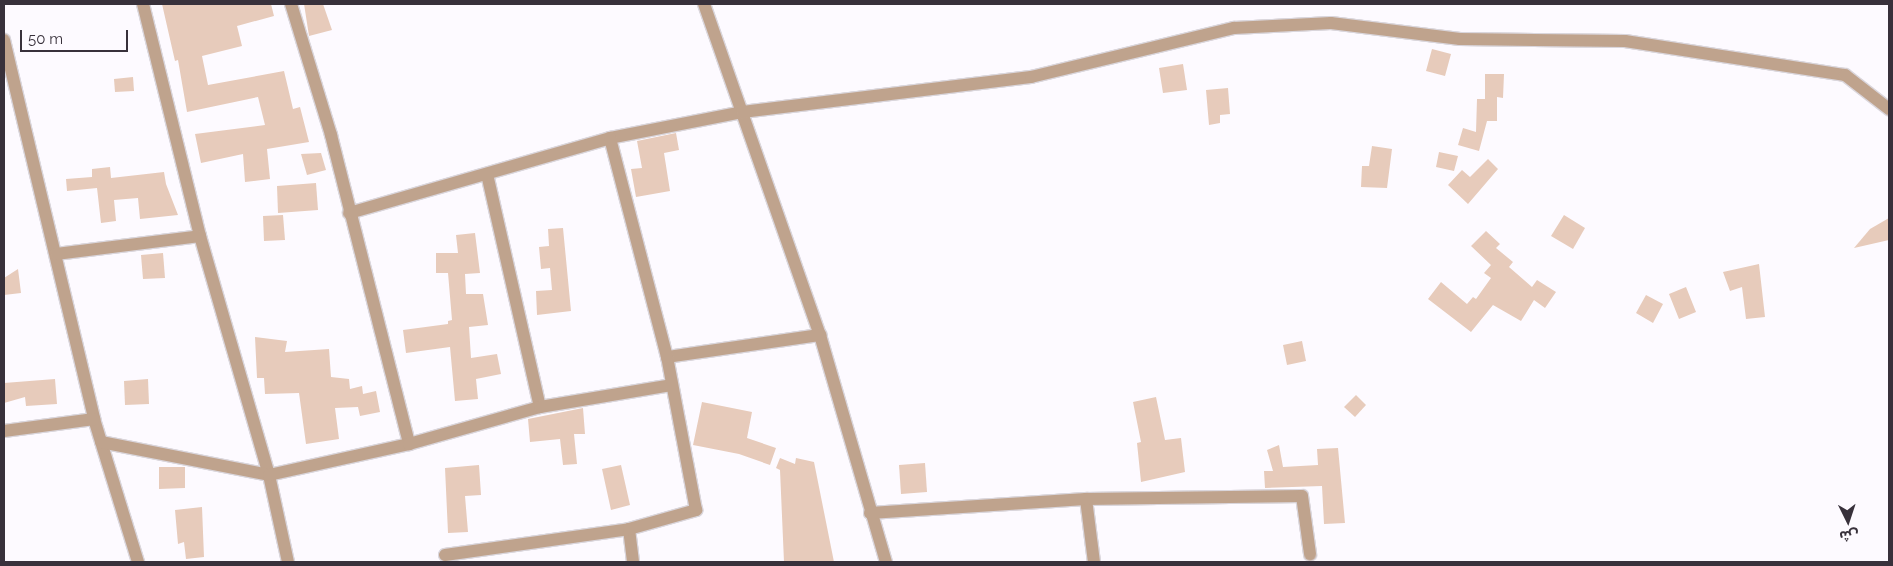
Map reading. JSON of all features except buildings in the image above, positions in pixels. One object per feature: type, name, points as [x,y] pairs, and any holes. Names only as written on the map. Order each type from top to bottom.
[{"type":"street","points":[[143,4],[200,236],[269,475],[288,562]]},
{"type":"street","points":[[291,4],[331,136],[409,444]]},
{"type":"street","points":[[704,4],[820,335],[870,513],[886,562]]},
{"type":"street","points":[[349,213],[610,138],[742,112],[1031,77],[1234,28],[1331,23],[1460,39],[1625,41],[1846,75],[1889,110]]},
{"type":"street","points":[[4,40],[94,419],[138,562]]},
{"type":"street","points":[[446,555],[629,530],[696,510],[667,358],[610,138]]},
{"type":"street","points":[[488,174],[540,407]]},
{"type":"street","points":[[56,254],[200,236]]},
{"type":"street","points":[[667,358],[820,335]]},
{"type":"street","points":[[102,442],[269,475],[409,444],[540,407],[671,384]]},
{"type":"street","points":[[4,431],[94,419]]},
{"type":"street","points":[[870,513],[1086,499],[1302,496],[1310,554]]},
{"type":"street","points":[[1086,499],[1094,562]]},
{"type":"street","points":[[629,530],[633,562]]}]
